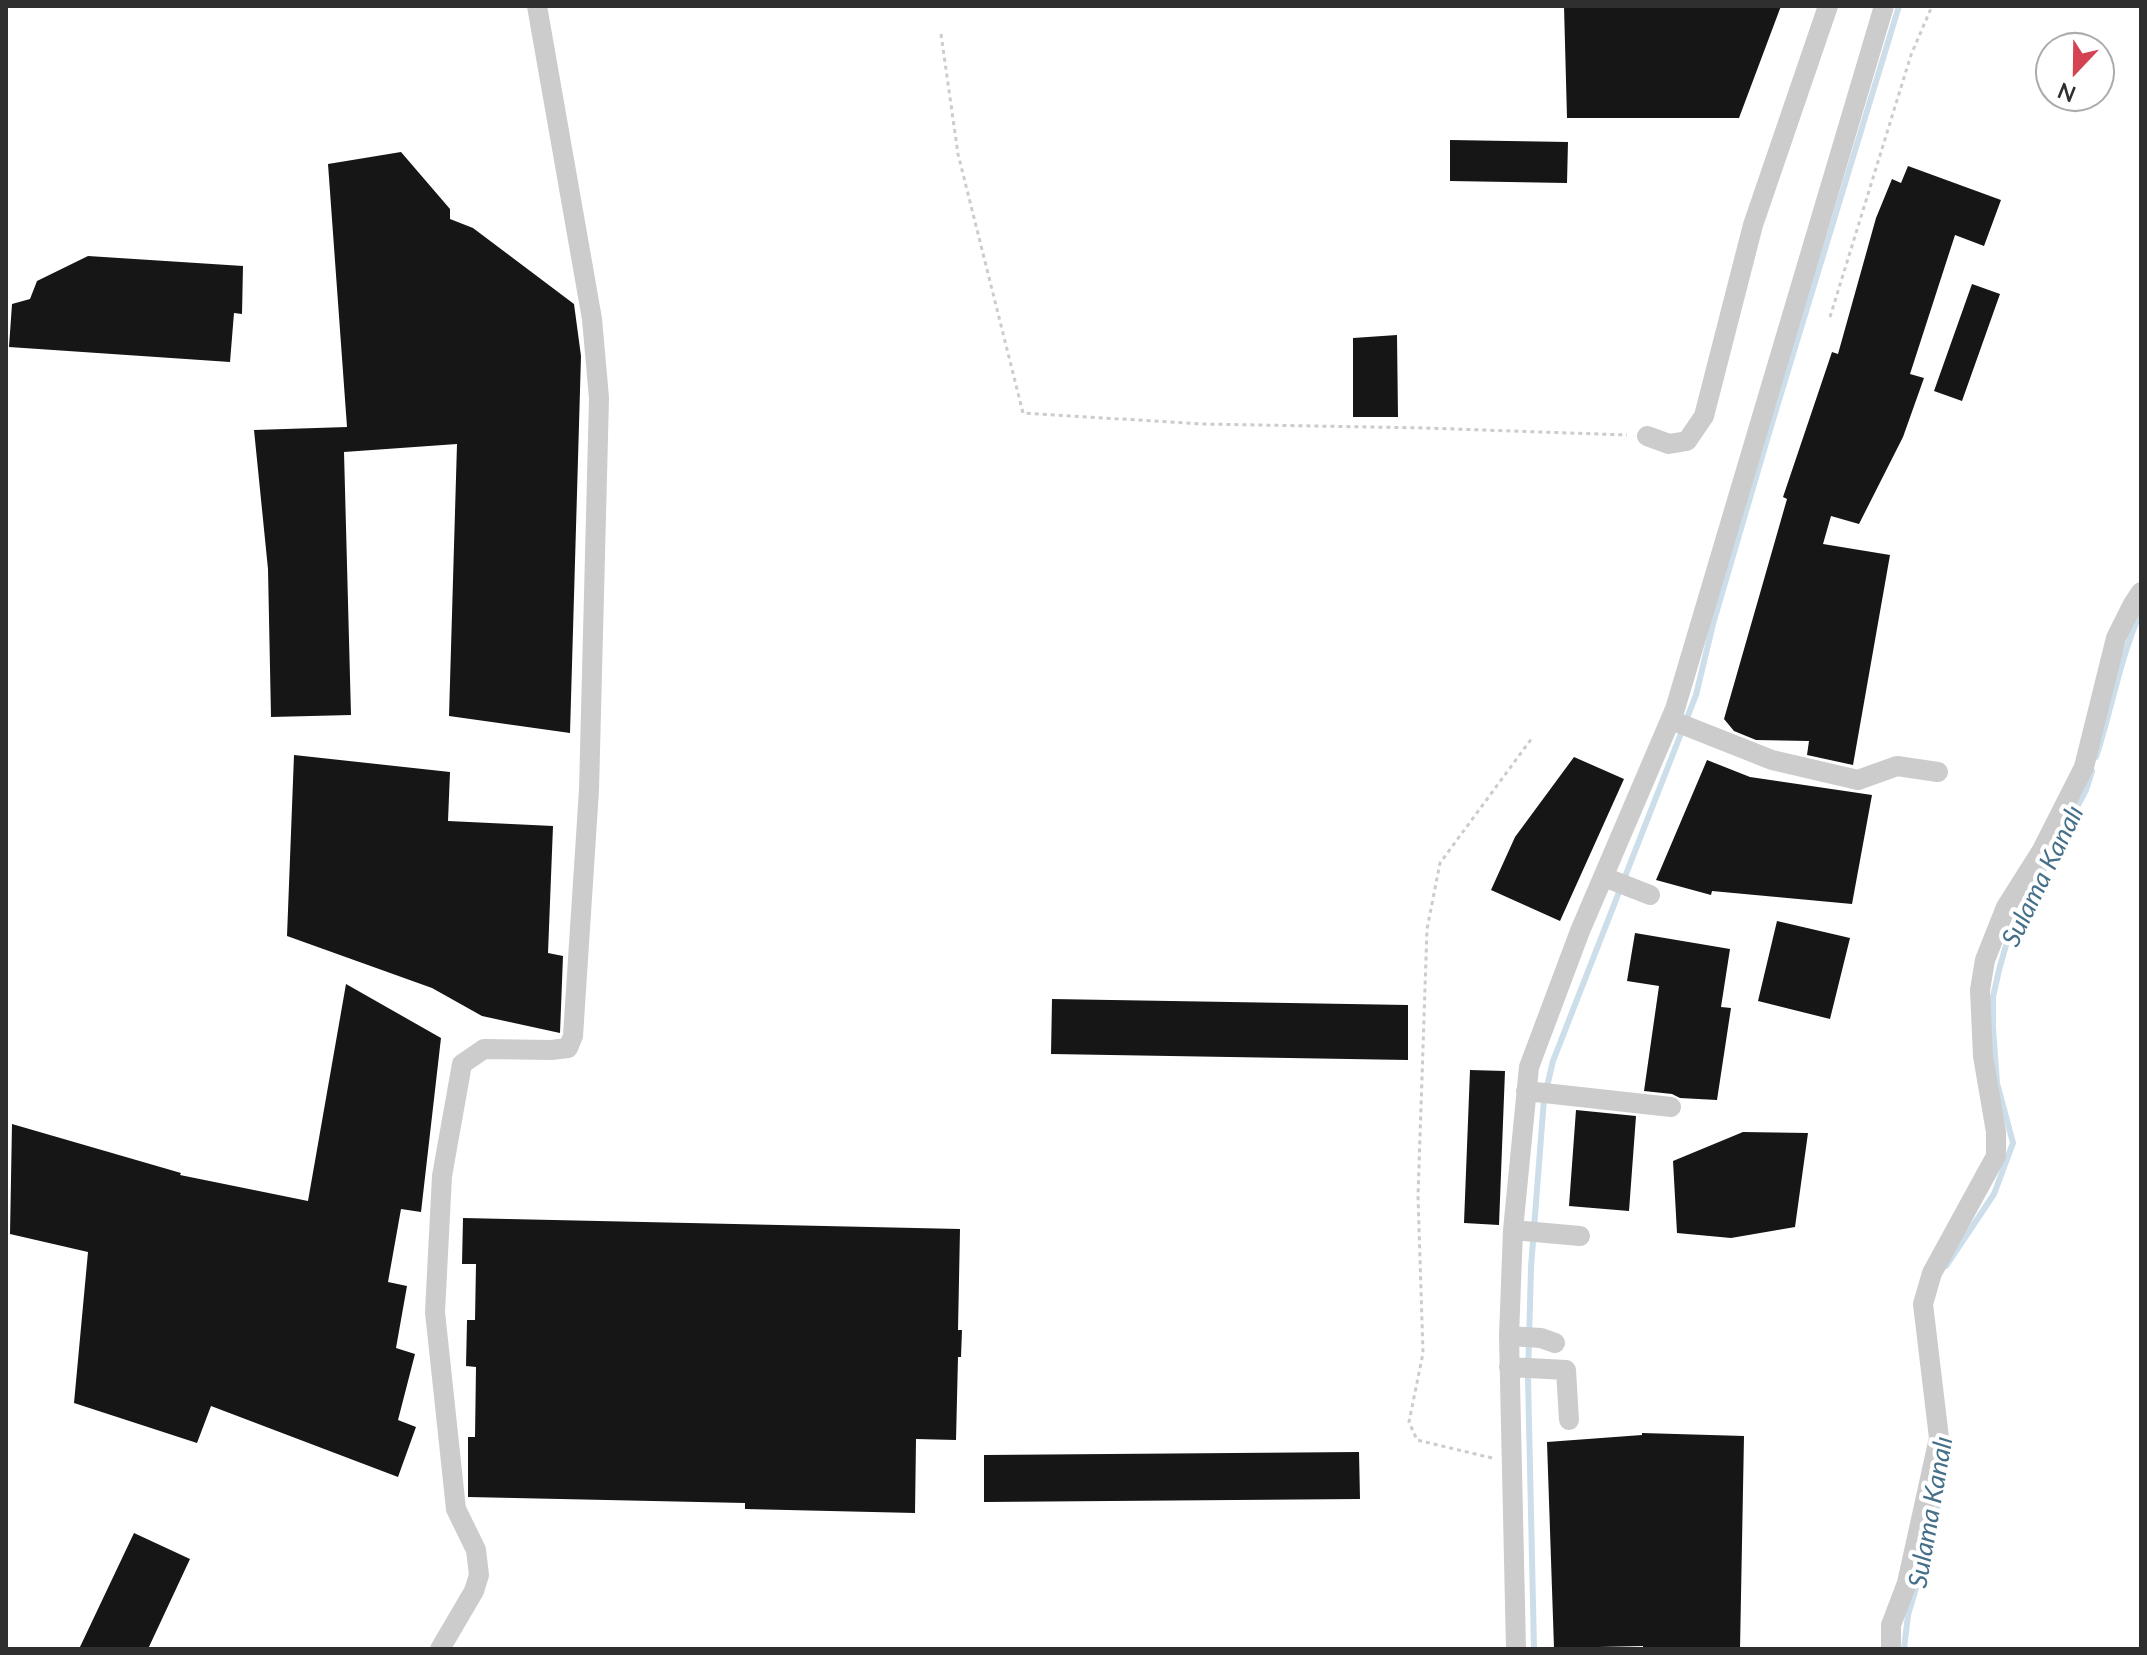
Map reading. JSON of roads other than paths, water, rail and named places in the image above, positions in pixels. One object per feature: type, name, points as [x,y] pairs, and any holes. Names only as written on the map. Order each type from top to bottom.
[{"type":"street","points":[[440,1649],[474,1591],[479,1575],[476,1550],[456,1509],[435,1312],[442,1176],[462,1064],[484,1049],[568,1048],[573,1036],[589,790],[599,398],[592,319],[537,6]]},
{"type":"street","points":[[1647,436],[1669,444],[1687,441],[1704,416],[1753,225],[1828,6]]},
{"type":"street","points":[[1516,1649],[1511,1462],[1521,1367],[1513,1336],[1541,1092],[1529,1067],[1580,931],[1680,723],[1884,6]]},
{"type":"street","points":[[1891,1649],[1891,1625],[1907,1583],[1939,1438],[1923,1304],[1932,1273],[1996,1156],[1996,1132],[1983,1056],[1980,990],[1985,960],[2006,907],[2042,850],[2084,767],[2116,638],[2141,592]]},
{"type":"street","points":[[1680,723],[1772,760],[1858,780],[1897,766],[1938,772]]},
{"type":"street","points":[[1608,878],[1643,892]]},
{"type":"street","points":[[1541,1092],[1671,1107]]},
{"type":"street","points":[[1527,1232],[1580,1236]]},
{"type":"street","points":[[1513,1336],[1548,1341]]},
{"type":"street","points":[[1521,1367],[1566,1370],[1569,1420]]},
{"type":"waterway","points":[[1534,1649],[1528,1377],[1531,1267],[1544,1099],[1553,1061],[1696,695],[1713,624],[1769,433],[1899,6]]},
{"type":"waterway","name":"Sulama Kanalı","points":[[2096,757],[2141,611]]},
{"type":"waterway","name":"Sulama Kanalı","points":[[1946,1266],[1994,1194],[2013,1143],[1997,1083],[1993,1028],[1993,997],[2009,935],[2086,790],[2092,771]]},
{"type":"waterway","name":"Sulama Kanalı","points":[[1904,1649],[1908,1615],[1932,1534],[1946,1450]]}]
